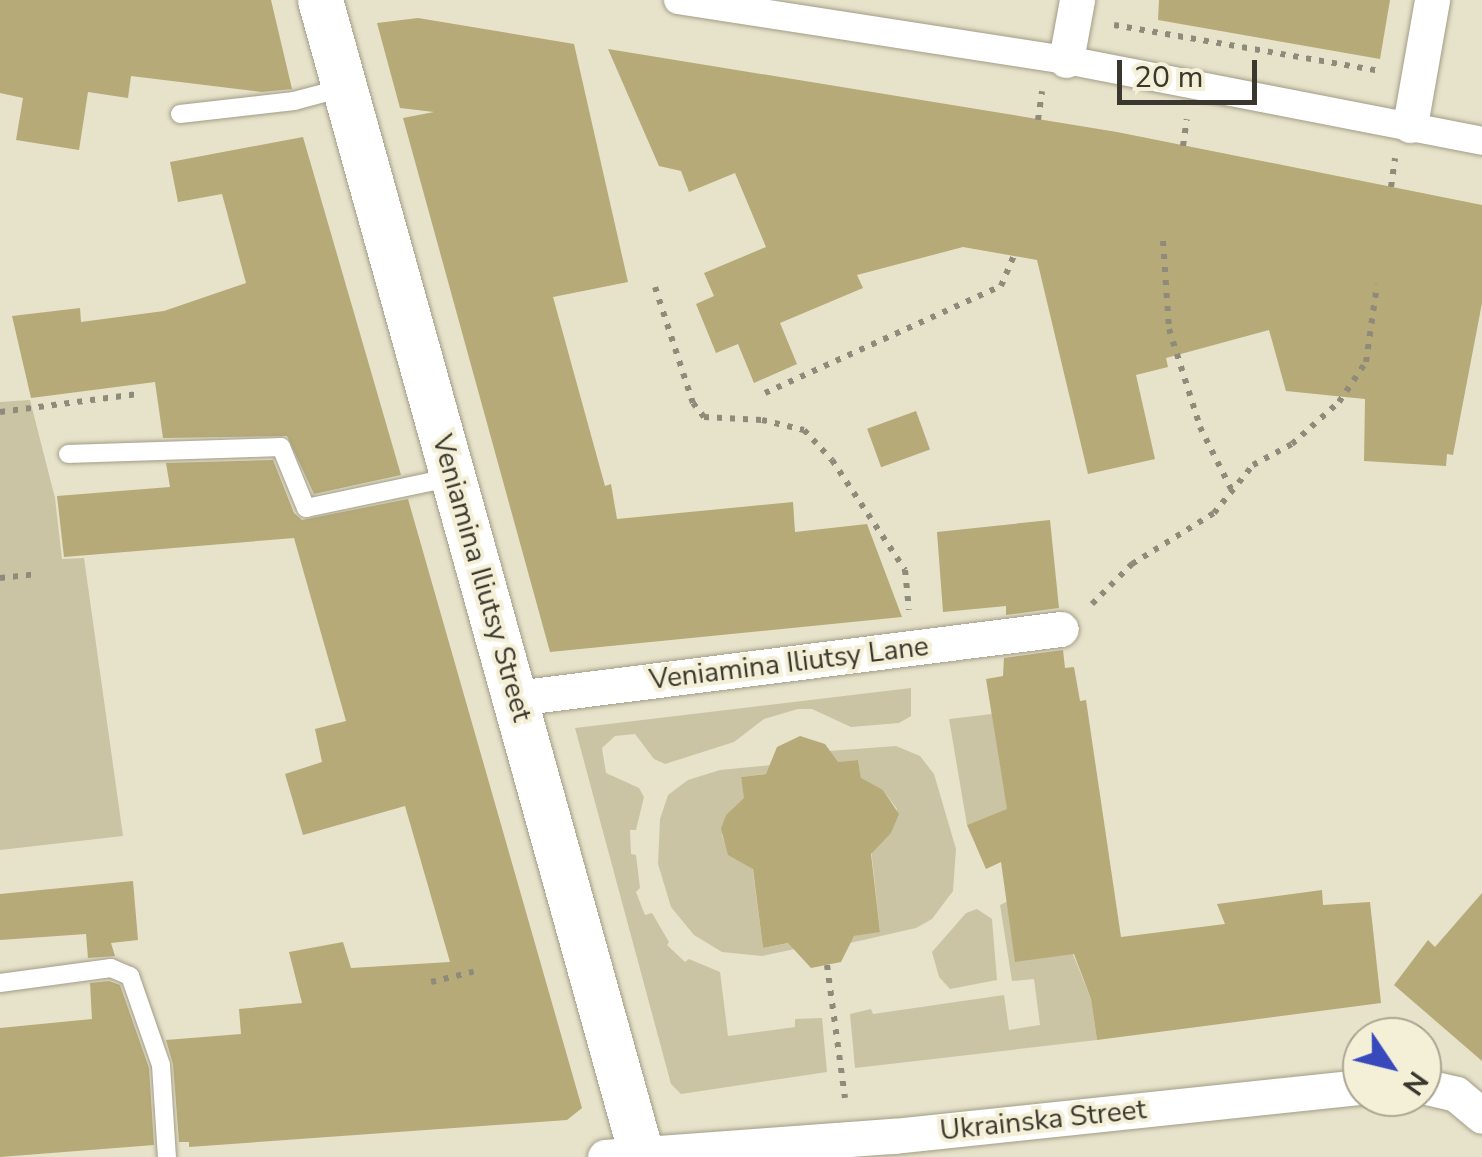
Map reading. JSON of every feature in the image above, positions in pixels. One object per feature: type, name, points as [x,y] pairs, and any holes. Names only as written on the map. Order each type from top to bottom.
[{"type":"street","name":"Veniamina Iliutsy Street","points":[[320,0],[516,698],[629,1156]]},
{"type":"street","points":[[678,0],[1066,60],[1482,141]]},
{"type":"street","points":[[1066,60],[1077,0]]},
{"type":"street","points":[[1410,125],[1432,0]]},
{"type":"street","name":"Veniamina Iliutsy Lane","points":[[516,698],[1062,629]]},
{"type":"street","name":"Ukrainska Street","points":[[629,1156],[852,1138],[902,1146],[1342,1089]]},
{"type":"street","points":[[1442,1091],[1456,1094],[1482,1116]]},
{"type":"lane","points":[[180,114],[294,101],[343,88]]},
{"type":"lane","points":[[68,454],[281,447],[306,508],[453,477]]},
{"type":"lane","points":[[0,982],[111,968],[130,976],[162,1065],[167,1157]]},
{"type":"path","points":[[1116,13],[1114,26],[1385,72],[1388,54]]},
{"type":"path","points":[[1163,241],[1168,329],[1200,427],[1230,489]]},
{"type":"path","points":[[765,392],[1002,286],[1014,256]]},
{"type":"path","points":[[1062,629],[1132,564],[1214,513],[1253,465],[1292,444],[1338,402],[1366,362],[1377,285]]},
{"type":"path","points":[[654,287],[694,403],[704,417],[762,420],[804,430],[832,460],[905,570],[912,646]]},
{"type":"path","points":[[0,412],[138,394]]},
{"type":"path","points":[[0,578],[37,574]]},
{"type":"path","points":[[827,965],[852,1138]]},
{"type":"path","points":[[431,982],[476,971]]},
{"type":"shaded area","points":[[30,400],[55,498],[62,559],[84,558],[123,836],[0,850],[0,402]]},
{"type":"shaded area","points":[[911,688],[911,716],[899,723],[851,727],[812,709],[798,709],[764,719],[734,742],[665,764],[654,759],[635,734],[615,736],[602,748],[606,773],[639,788],[644,797],[636,830],[630,830],[631,854],[636,855],[640,888],[636,892],[645,915],[652,913],[669,942],[667,945],[685,962],[689,959],[720,972],[728,1036],[795,1027],[795,1019],[822,1018],[827,1072],[681,1094],[671,1084],[575,728]]},
{"type":"shaded area","points":[[992,714],[1004,789],[1011,808],[967,825],[949,719]]},
{"type":"shaded area","points":[[896,746],[920,756],[934,774],[956,849],[953,891],[932,919],[916,928],[850,943],[854,936],[880,931],[871,849],[891,833],[897,809],[883,790],[862,785],[858,760],[834,763],[829,751]]},
{"type":"shaded area","points":[[771,765],[771,773],[741,777],[745,801],[726,815],[722,835],[729,855],[752,864],[763,948],[789,943],[795,949],[762,956],[722,952],[694,935],[671,907],[658,864],[660,819],[668,795],[688,780],[720,770]]},
{"type":"shaded area","points":[[1031,850],[1091,999],[1097,1040],[855,1068],[850,1014],[871,1009],[873,1014],[1004,995],[1009,1030],[1040,1025],[1034,979],[1012,981],[1000,905],[1033,889]]},
{"type":"shaded area","points":[[977,909],[992,919],[997,980],[950,989],[939,977],[932,952],[966,913]]},
{"type":"building","points":[[0,0],[271,0],[292,89],[262,92],[131,76],[128,98],[88,92],[79,150],[16,140],[23,98],[0,93]]},
{"type":"building","points":[[1159,0],[1390,0],[1380,59],[1158,20]]},
{"type":"building","points":[[418,18],[574,44],[628,282],[553,297],[605,486],[611,484],[617,519],[793,502],[795,532],[867,524],[902,617],[550,652],[403,118],[434,112],[400,108],[377,23]]},
{"type":"building","points":[[608,49],[1117,132],[1482,205],[1482,303],[1453,455],[1447,454],[1446,466],[1364,461],[1365,399],[1286,391],[1269,330],[1166,358],[1168,367],[1136,375],[1155,459],[1088,474],[1037,260],[963,247],[857,275],[863,288],[780,323],[797,364],[754,383],[738,344],[716,353],[696,304],[714,296],[704,273],[766,247],[735,173],[689,192],[681,171],[659,166]]},
{"type":"building","points":[[303,137],[401,475],[314,494],[287,436],[163,438],[155,382],[31,398],[12,316],[80,308],[81,322],[164,311],[246,283],[222,194],[178,202],[170,162]]},
{"type":"building","points":[[916,411],[930,450],[881,467],[867,429]]},
{"type":"building","points":[[273,460],[294,513],[302,520],[408,499],[582,1108],[567,1120],[189,1147],[189,1142],[179,1142],[173,1064],[166,1040],[241,1034],[239,1009],[302,1003],[289,952],[343,942],[351,968],[450,962],[405,806],[303,835],[285,774],[322,762],[315,729],[346,721],[294,538],[64,557],[57,496],[170,487],[166,463]]},
{"type":"building","points":[[1050,520],[1059,608],[1006,615],[1006,606],[943,612],[937,532]]},
{"type":"building","points":[[1063,650],[1065,668],[1074,667],[1080,701],[1086,700],[1121,937],[1225,924],[1217,904],[1322,890],[1323,905],[1370,902],[1381,1003],[1097,1040],[1091,999],[1074,954],[1015,962],[1001,862],[986,869],[967,825],[1007,809],[986,679],[1003,676],[1004,658]]},
{"type":"building","points":[[800,736],[825,744],[838,762],[858,760],[861,778],[883,790],[899,814],[891,833],[871,854],[880,932],[854,936],[841,962],[811,968],[788,943],[763,948],[753,869],[728,855],[721,829],[726,815],[744,798],[741,777],[766,774],[777,747]]},
{"type":"building","points":[[133,881],[138,940],[111,943],[115,956],[88,958],[86,934],[0,940],[0,894]]},
{"type":"building","points":[[1482,893],[1482,1061],[1442,1026],[1442,1017],[1431,1017],[1394,985],[1428,940],[1435,947]]},
{"type":"building","points":[[109,981],[120,985],[149,1068],[154,1145],[0,1157],[0,1028],[92,1019],[90,983]]}]
